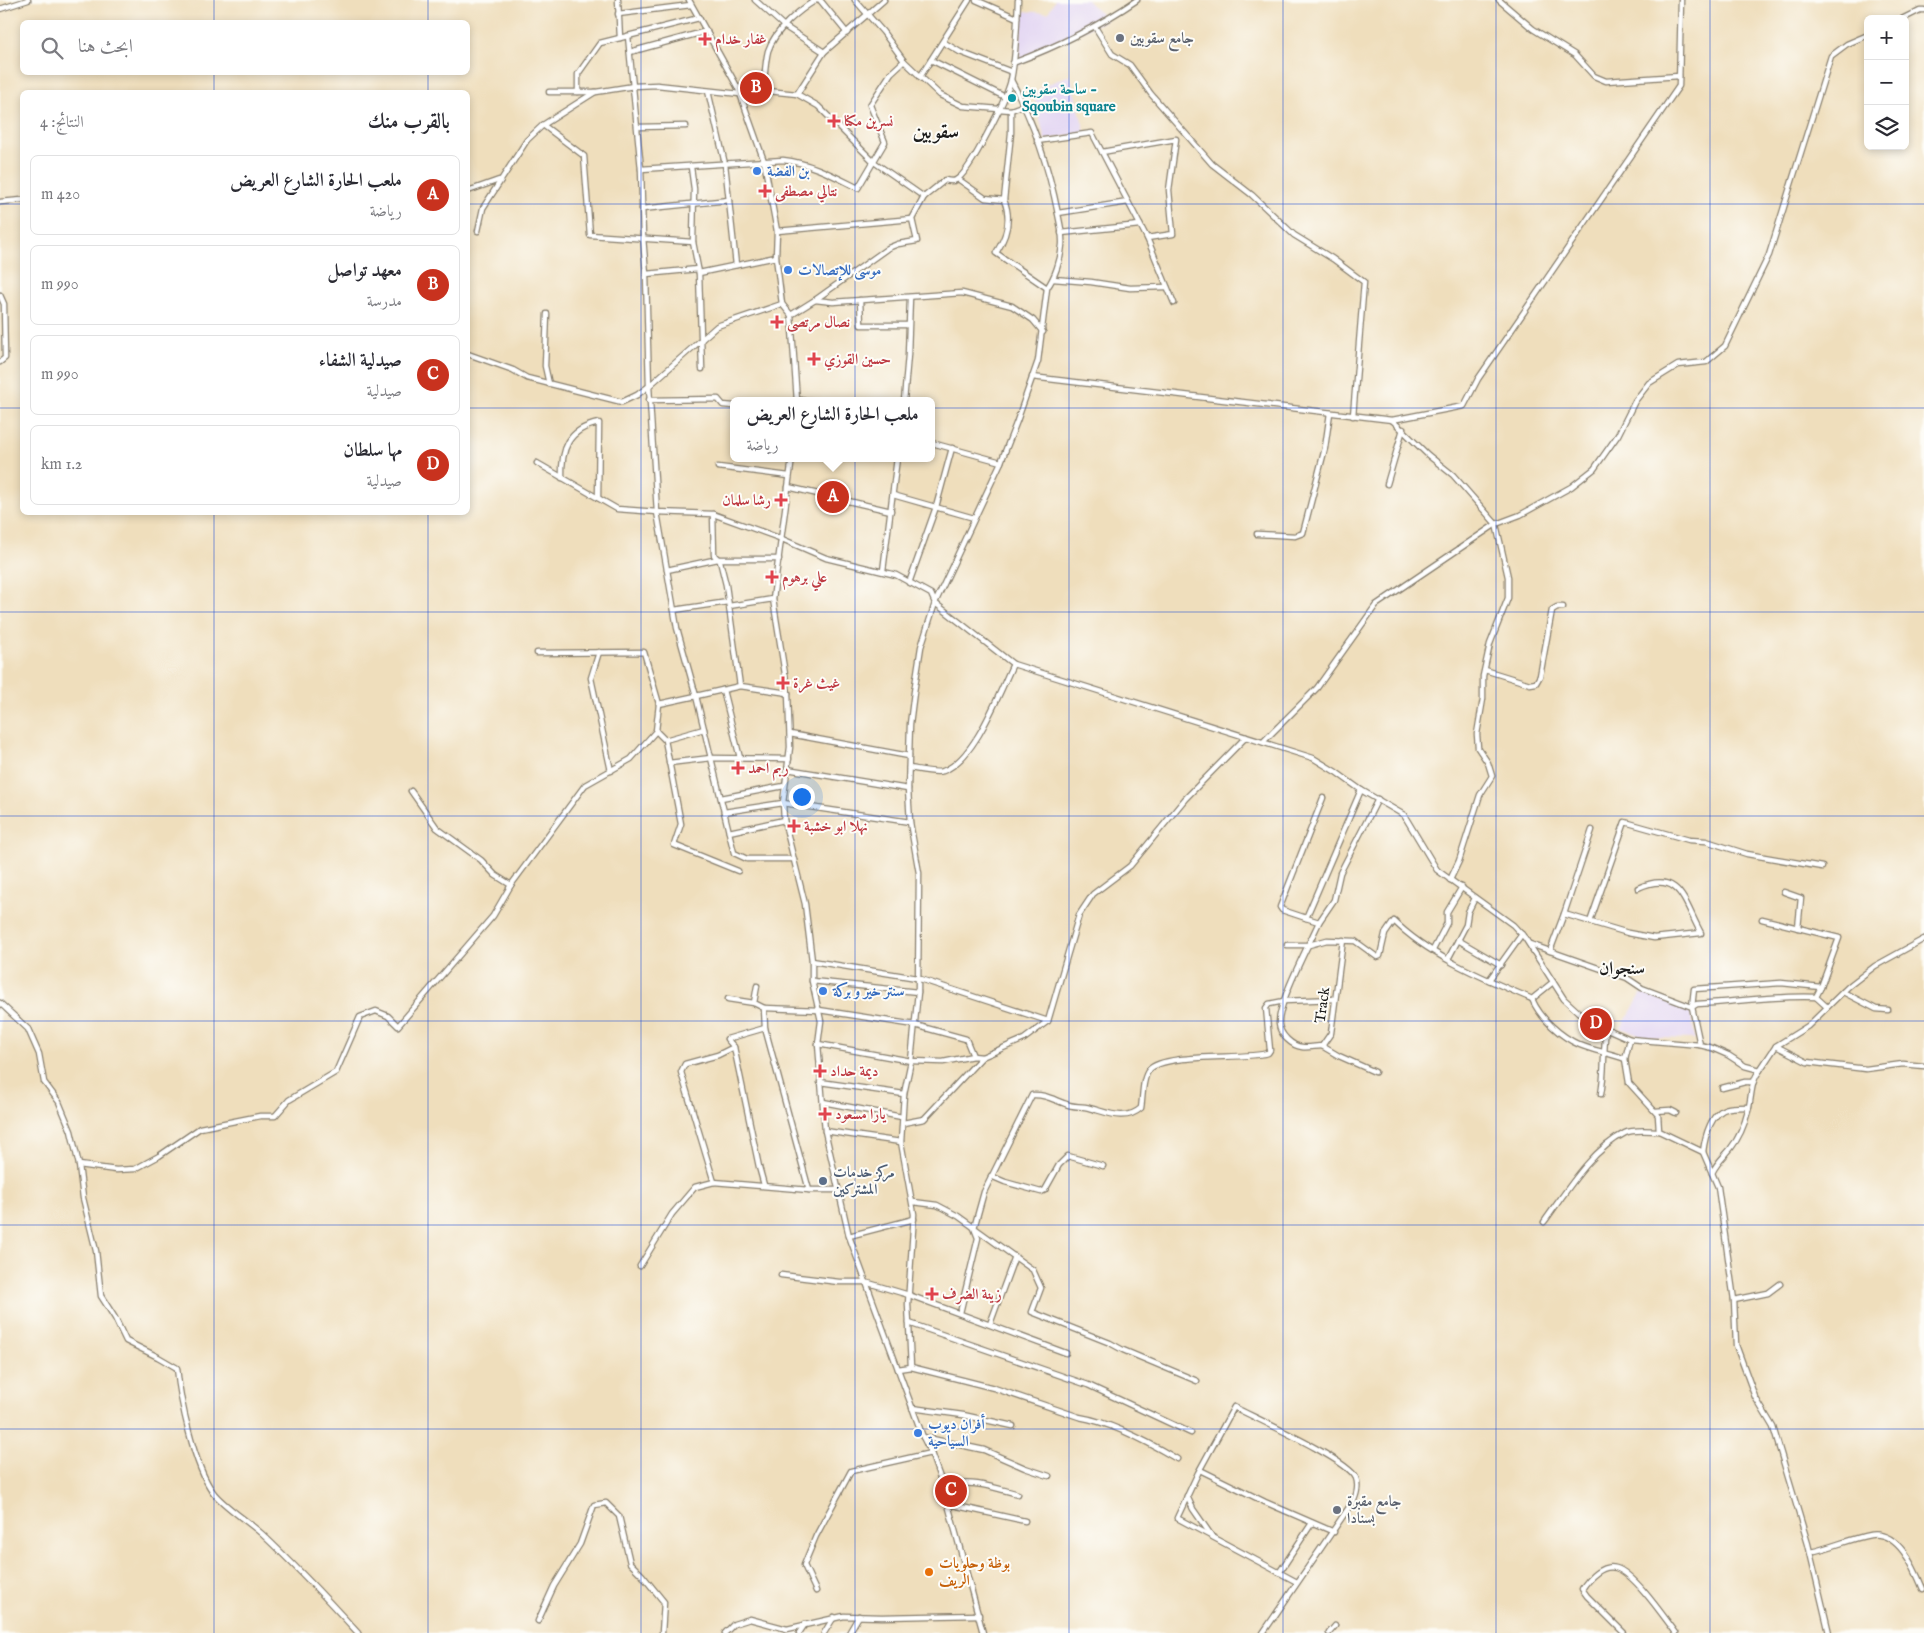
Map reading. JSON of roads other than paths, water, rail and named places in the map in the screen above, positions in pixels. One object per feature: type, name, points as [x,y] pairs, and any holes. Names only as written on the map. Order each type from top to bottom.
[{"type":"street","points":[[0,9],[28,0]]},
{"type":"street","points":[[618,0],[620,38]]},
{"type":"street","points":[[755,0],[784,26],[824,52]]},
{"type":"street","points":[[763,90],[769,50],[784,26],[799,10],[818,0],[847,33]]},
{"type":"street","points":[[855,0],[904,60],[940,95],[963,106],[1000,110],[1011,110],[1024,106]]},
{"type":"street","points":[[797,94],[824,52],[884,0]]},
{"type":"street","points":[[920,77],[969,0]]},
{"type":"street","points":[[976,0],[1017,18]]},
{"type":"street","points":[[791,315],[888,248],[898,244],[917,241],[912,219],[924,197],[945,180],[953,181],[958,179],[974,157],[1000,110],[1011,80],[1018,0]]},
{"type":"street","points":[[1013,63],[1034,56],[1095,27],[1137,0]]},
{"type":"street","points":[[1499,0],[1533,29],[1575,55],[1594,76],[1606,81],[1641,77],[1679,76]]},
{"type":"street","points":[[1032,377],[1392,420],[1464,406],[1478,379],[1679,86],[1681,0]]},
{"type":"street","points":[[618,14],[690,2],[738,88],[764,161],[777,231],[776,257],[782,304],[791,315],[797,397]]},
{"type":"street","points":[[1909,16],[1924,10]]},
{"type":"street","points":[[578,92],[578,74],[600,43],[699,18]]},
{"type":"street","points":[[1095,27],[1112,54],[1130,65],[1151,94],[1212,164],[1252,195],[1294,235],[1333,259],[1364,282],[1353,416]]},
{"type":"street","points":[[630,52],[707,31]]},
{"type":"street","points":[[628,36],[641,170],[646,274],[648,386],[657,512],[677,628],[696,696],[734,853],[747,859],[794,859]]},
{"type":"street","points":[[1264,742],[1317,688],[1376,605],[1496,524],[1520,515],[1571,487],[1594,469],[1618,435],[1635,401],[1650,383],[1678,365],[1706,362],[1725,346],[1769,255],[1831,56],[1847,44],[1864,37]]},
{"type":"street","points":[[943,42],[960,52],[1012,72]]},
{"type":"street","points":[[641,170],[764,161],[799,162],[826,172],[858,188],[885,142],[870,105],[891,74],[904,60]]},
{"type":"street","points":[[931,60],[1005,97]]},
{"type":"street","points":[[912,1367],[909,1295],[914,1219],[913,1202],[901,1142],[904,1094],[911,1061],[918,992],[919,873],[910,822],[908,789],[910,724],[914,692],[922,646],[935,603],[1001,462],[1038,361],[1047,288],[1053,279],[1062,246],[1054,193],[1024,106],[1011,80]]},
{"type":"street","points":[[549,92],[596,92],[634,86],[657,85],[740,94]]},
{"type":"street","points":[[738,88],[797,94],[818,106],[874,162],[924,197]]},
{"type":"street","points":[[708,91],[726,164],[736,265]]},
{"type":"street","points":[[478,231],[483,208],[526,140],[542,125],[596,92]]},
{"type":"street","points":[[1011,110],[1011,133],[1004,200],[1008,209],[1008,222],[1005,236],[996,253],[1047,288]]},
{"type":"street","points":[[542,125],[584,156],[590,235],[643,237],[694,242]]},
{"type":"street","points":[[638,127],[686,126]]},
{"type":"street","points":[[1037,141],[1092,134],[1147,238],[1174,304]]},
{"type":"street","points":[[1102,152],[1176,139],[1169,190],[1173,234],[1147,238]]},
{"type":"street","points":[[691,167],[694,204],[694,242],[699,271],[702,369]]},
{"type":"street","points":[[958,179],[985,198],[1004,200]]},
{"type":"street","points":[[470,190],[500,180]]},
{"type":"street","points":[[0,202],[20,200]]},
{"type":"street","points":[[642,209],[729,200]]},
{"type":"street","points":[[1058,213],[1128,202]]},
{"type":"street","points":[[777,231],[912,219]]},
{"type":"street","points":[[1061,233],[1140,225]]},
{"type":"street","points":[[646,274],[699,271],[776,257]]},
{"type":"street","points":[[1053,279],[1130,288],[1168,287]]},
{"type":"street","points":[[815,300],[833,302],[962,293],[1012,306],[1033,320],[1043,332]]},
{"type":"street","points":[[0,295],[4,304],[5,358],[0,362]]},
{"type":"street","points":[[904,397],[910,297]]},
{"type":"street","points":[[860,300],[861,325],[908,325]]},
{"type":"street","points":[[470,355],[513,370],[526,378],[622,402],[637,395],[717,326],[782,304]]},
{"type":"street","points":[[547,314],[545,366],[549,384]]},
{"type":"street","points":[[649,400],[718,399],[723,405],[730,406]]},
{"type":"street","points":[[1256,534],[1295,536],[1303,533],[1325,448],[1330,413]]},
{"type":"street","points":[[1392,420],[1428,455],[1453,474],[1496,524],[1508,577],[1508,598],[1490,644],[1484,670],[1477,734],[1478,748],[1488,763],[1492,776],[1480,795],[1459,861],[1450,880]]},
{"type":"street","points":[[562,478],[562,459],[568,442],[579,431],[589,425],[599,423],[598,498]]},
{"type":"street","points":[[1387,484],[1403,429]]},
{"type":"street","points":[[935,444],[1001,462]]},
{"type":"street","points":[[909,584],[936,507],[952,448]]},
{"type":"street","points":[[791,462],[773,599],[788,693],[789,758],[783,803],[784,820],[805,904],[812,961],[812,981],[821,1020],[818,1044],[825,1131],[849,1236],[864,1282],[943,1486],[983,1633]]},
{"type":"street","points":[[883,571],[897,462]]},
{"type":"street","points":[[537,463],[617,508],[713,514],[782,539],[826,558],[896,575],[909,584],[931,594],[935,603],[1013,664],[1314,758],[1361,790],[1404,815],[1437,870],[1513,924],[1529,944],[1564,999],[1587,1020],[1630,1039],[1700,1045],[1712,1048],[1728,1055],[1745,1066],[1760,1070]]},
{"type":"street","points":[[718,467],[789,476]]},
{"type":"street","points":[[788,487],[891,511]]},
{"type":"street","points":[[893,494],[974,518]]},
{"type":"street","points":[[713,514],[714,555],[720,561],[740,686]]},
{"type":"street","points":[[667,570],[718,559],[779,559]]},
{"type":"street","points":[[674,610],[773,599]]},
{"type":"street","points":[[1484,670],[1530,684],[1536,683],[1540,676],[1552,610],[1556,607],[1562,607]]},
{"type":"street","points":[[599,652],[591,678],[612,770]]},
{"type":"street","points":[[79,1165],[116,1170],[134,1169],[159,1156],[200,1128],[260,1116],[275,1116],[289,1100],[336,1072],[360,1017],[376,1011],[388,1016],[398,1026],[492,916],[511,886],[586,785],[631,760],[656,731],[659,704],[644,652],[537,653]]},
{"type":"street","points":[[909,768],[942,772],[957,763],[970,748],[980,732],[1013,664]]},
{"type":"street","points":[[659,704],[740,686],[788,693]]},
{"type":"street","points":[[722,690],[740,758]]},
{"type":"street","points":[[665,740],[704,729]]},
{"type":"street","points":[[656,731],[665,740],[682,824],[674,845],[738,871]]},
{"type":"street","points":[[790,734],[909,756]]},
{"type":"street","points":[[823,1102],[903,1120],[920,1121],[982,1057],[1024,1039],[1048,1021],[1079,915],[1093,894],[1130,866],[1185,799],[1246,737]]},
{"type":"street","points":[[669,763],[711,758],[789,758]]},
{"type":"street","points":[[787,769],[908,789]]},
{"type":"street","points":[[721,798],[784,786]]},
{"type":"street","points":[[1306,918],[1361,790]]},
{"type":"street","points":[[411,791],[437,828],[481,860],[495,875],[511,886]]},
{"type":"street","points":[[1319,922],[1282,910],[1280,907],[1323,798]]},
{"type":"street","points":[[1284,1001],[1319,922],[1334,900],[1340,873],[1378,799]]},
{"type":"street","points":[[724,812],[783,803],[910,822]]},
{"type":"street","points":[[729,832],[784,820]]},
{"type":"street","points":[[1590,922],[1625,822],[1689,840],[1706,841],[1747,854],[1822,867]]},
{"type":"street","points":[[1550,951],[1592,830]]},
{"type":"street","points":[[1564,914],[1654,938],[1701,933],[1680,892],[1674,885],[1666,882],[1646,884],[1638,888]]},
{"type":"street","points":[[1433,950],[1446,923],[1447,912],[1462,887]]},
{"type":"street","points":[[1784,892],[1801,898],[1798,928]]},
{"type":"street","points":[[1448,959],[1466,925],[1468,912],[1475,898]]},
{"type":"street","points":[[1762,920],[1839,938],[1816,997]]},
{"type":"street","points":[[1287,945],[1309,946],[1327,940],[1355,941],[1376,958],[1380,956],[1385,934],[1394,921],[1420,943],[1489,980],[1532,1000],[1537,1011],[1548,1022],[1580,1045],[1625,1059]]},
{"type":"street","points":[[1489,980],[1522,934]]},
{"type":"street","points":[[1712,1172],[1716,1164],[1736,1140],[1749,1107],[1755,1076],[1776,1046],[1808,1026],[1843,992],[1875,966],[1924,939]]},
{"type":"street","name":"Track","points":[[1284,1001],[1279,1025],[1284,1036],[1301,1048],[1322,1046],[1331,1033],[1342,940]]},
{"type":"street","points":[[1458,940],[1501,965]]},
{"type":"street","points":[[1529,944],[1627,978],[1642,988],[1692,1007]]},
{"type":"street","points":[[812,961],[917,978],[1048,1021]]},
{"type":"street","points":[[812,981],[918,992]]},
{"type":"street","points":[[1532,1000],[1553,982]]},
{"type":"street","points":[[1700,1045],[1692,1007],[1694,989],[1781,983],[1821,987]]},
{"type":"street","points":[[754,1003],[757,986]]},
{"type":"street","points":[[1843,992],[1876,1009],[1888,1010]]},
{"type":"street","points":[[1692,1007],[1697,1004],[1767,1000],[1790,996],[1816,997],[1827,1007]]},
{"type":"street","points":[[960,1313],[978,1238],[974,1228],[984,1192],[1032,1095],[1041,1094],[1068,1105],[1085,1107],[1106,1113],[1123,1116],[1134,1114],[1141,1108],[1146,1077],[1150,1069],[1159,1064],[1197,1058],[1268,1053],[1270,1050],[1267,1006],[1284,1001],[1335,999]]},
{"type":"street","points":[[728,1000],[754,1003],[764,1008],[819,1010],[914,1025],[966,1039],[973,1056]]},
{"type":"street","points":[[0,1003],[23,1023],[32,1038],[39,1054],[44,1082],[59,1102],[71,1131],[79,1165],[83,1198],[96,1251],[101,1296],[115,1318],[126,1341],[158,1356],[177,1368],[179,1392],[199,1466],[213,1493],[261,1533],[318,1588],[358,1633]]},
{"type":"street","points":[[764,1008],[766,1028],[809,1190]]},
{"type":"street","points":[[764,1185],[734,1047],[727,1038],[766,1028]]},
{"type":"street","points":[[1601,1094],[1604,1077],[1603,1051],[1606,1029]]},
{"type":"street","points":[[1630,1039],[1625,1059],[1629,1083],[1658,1115],[1659,1131]]},
{"type":"street","points":[[818,1044],[911,1061],[943,1062],[973,1056],[982,1057]]},
{"type":"street","points":[[1322,1046],[1339,1056],[1376,1072]]},
{"type":"street","points":[[1776,1046],[1807,1062],[1866,1069],[1904,1064],[1924,1066]]},
{"type":"street","points":[[714,1182],[681,1072],[685,1064],[718,1055],[734,1047]]},
{"type":"street","points":[[820,1082],[904,1094]]},
{"type":"street","points":[[1722,1088],[1744,1082],[1753,1082]]},
{"type":"street","points":[[1749,1107],[1727,1108],[1714,1117],[1704,1143],[1703,1152],[1718,1186],[1734,1300],[1736,1345],[1755,1397],[1773,1427],[1810,1552],[1829,1633]]},
{"type":"street","points":[[1655,1111],[1670,1110],[1676,1113]]},
{"type":"street","points":[[825,1131],[901,1142]]},
{"type":"street","points":[[1544,1222],[1584,1168],[1605,1148],[1626,1132],[1659,1131],[1703,1152]]},
{"type":"street","points":[[991,1176],[1041,1192],[1045,1190],[1059,1165],[1068,1156],[1103,1166]]},
{"type":"street","points":[[640,1266],[672,1214],[695,1188],[714,1182],[809,1190],[838,1190]]},
{"type":"street","points":[[913,1202],[937,1205],[958,1216],[1033,1270],[1041,1288],[1032,1312],[1101,1339],[1197,1381]]},
{"type":"street","points":[[849,1236],[914,1219]]},
{"type":"street","points":[[990,1324],[1016,1256]]},
{"type":"street","points":[[781,1276],[839,1282],[864,1282],[909,1295],[1066,1353]]},
{"type":"street","points":[[1734,1300],[1768,1293],[1780,1284]]},
{"type":"street","points":[[909,1323],[1088,1385],[1191,1433]]},
{"type":"street","points":[[898,1369],[912,1367],[994,1388],[1079,1418],[1092,1419],[1155,1446],[1177,1459]]},
{"type":"street","points":[[1263,1633],[1297,1582],[1334,1532],[1354,1500],[1358,1488],[1356,1476],[1338,1461],[1234,1407],[1177,1518],[1297,1582]]},
{"type":"street","points":[[912,1408],[963,1415],[1014,1426]]},
{"type":"street","points":[[923,1437],[984,1450],[1049,1476]]},
{"type":"street","points":[[816,1591],[804,1565],[816,1536],[850,1471],[931,1453]]},
{"type":"street","points":[[1200,1470],[1334,1532]]},
{"type":"street","points":[[943,1486],[963,1482],[980,1484],[1018,1494]]},
{"type":"street","points":[[1187,1496],[1193,1509],[1213,1537]]},
{"type":"street","points":[[538,1621],[554,1586],[580,1544],[594,1505],[606,1502],[620,1516],[630,1563],[642,1574],[664,1602],[662,1633]]},
{"type":"street","points":[[948,1504],[1025,1521]]},
{"type":"street","points":[[1279,1573],[1312,1523]]},
{"type":"street","points":[[1810,1552],[1871,1535],[1888,1538],[1909,1559],[1922,1589]]},
{"type":"street","points":[[1624,1633],[1582,1589],[1590,1577],[1608,1568],[1618,1568],[1638,1584],[1676,1633]]},
{"type":"street","points":[[725,1633],[734,1624],[750,1619],[787,1629],[834,1617],[979,1615]]},
{"type":"street","points":[[849,1633],[859,1616]]},
{"type":"street","points":[[824,1633],[834,1617]]},
{"type":"street","points":[[800,1633],[805,1624]]},
{"type":"street","points":[[1329,1633],[1335,1626]]},
{"type":"place","name":"جامع سقوبين","points":[[1120,38]]},
{"type":"place","name":"غفار خدام","points":[[705,39]]},
{"type":"place","name":"معهد تواصل","points":[[756,88]]},
{"type":"place","name":"ساحة سقوبين - Sqoubin square","points":[[1012,98]]},
{"type":"place","name":"نسرين مكنا","points":[[834,121]]},
{"type":"place","name":"بن الفضة","points":[[757,171]]},
{"type":"place","name":"نتالي مصطفى","points":[[765,191]]},
{"type":"place","name":"موسى للإتصالات","points":[[788,270]]},
{"type":"place","name":"نصال مرتصى","points":[[777,322]]},
{"type":"place","name":"حسين القوزي","points":[[814,359]]},
{"type":"place","name":"ملعب الحارة الشارع العريض","points":[[833,497]]},
{"type":"place","name":"رشا سلمان","points":[[781,500]]},
{"type":"place","name":"علي برهوم","points":[[772,577]]},
{"type":"place","name":"غيث غرة","points":[[783,683]]},
{"type":"place","name":"ربم احمد","points":[[738,768]]},
{"type":"place","name":"نهلا ابو خشبة","points":[[794,826]]},
{"type":"place","name":"سنتر خير و بركة","points":[[823,991]]},
{"type":"place","name":"مها سلطان","points":[[1596,1024]]},
{"type":"place","name":"ديمة حداد","points":[[820,1071]]},
{"type":"place","name":"يارا مسعود","points":[[825,1114]]},
{"type":"place","name":"مركز خدمات المشتركين","points":[[823,1181]]},
{"type":"place","name":"زينة الضرف","points":[[932,1294]]},
{"type":"place","name":"أفران ديوب السياحية","points":[[918,1433]]},
{"type":"place","name":"صيدلية الشفاء","points":[[951,1491]]},
{"type":"place","name":"جامع مقبرة بسنادا","points":[[1337,1510]]},
{"type":"place","name":"بوظة وحلويات الريف","points":[[929,1572]]},
{"type":"district","name":"سقوبين","points":[[936,131]]},
{"type":"district","name":"سنجوان","points":[[1622,968]]}]
